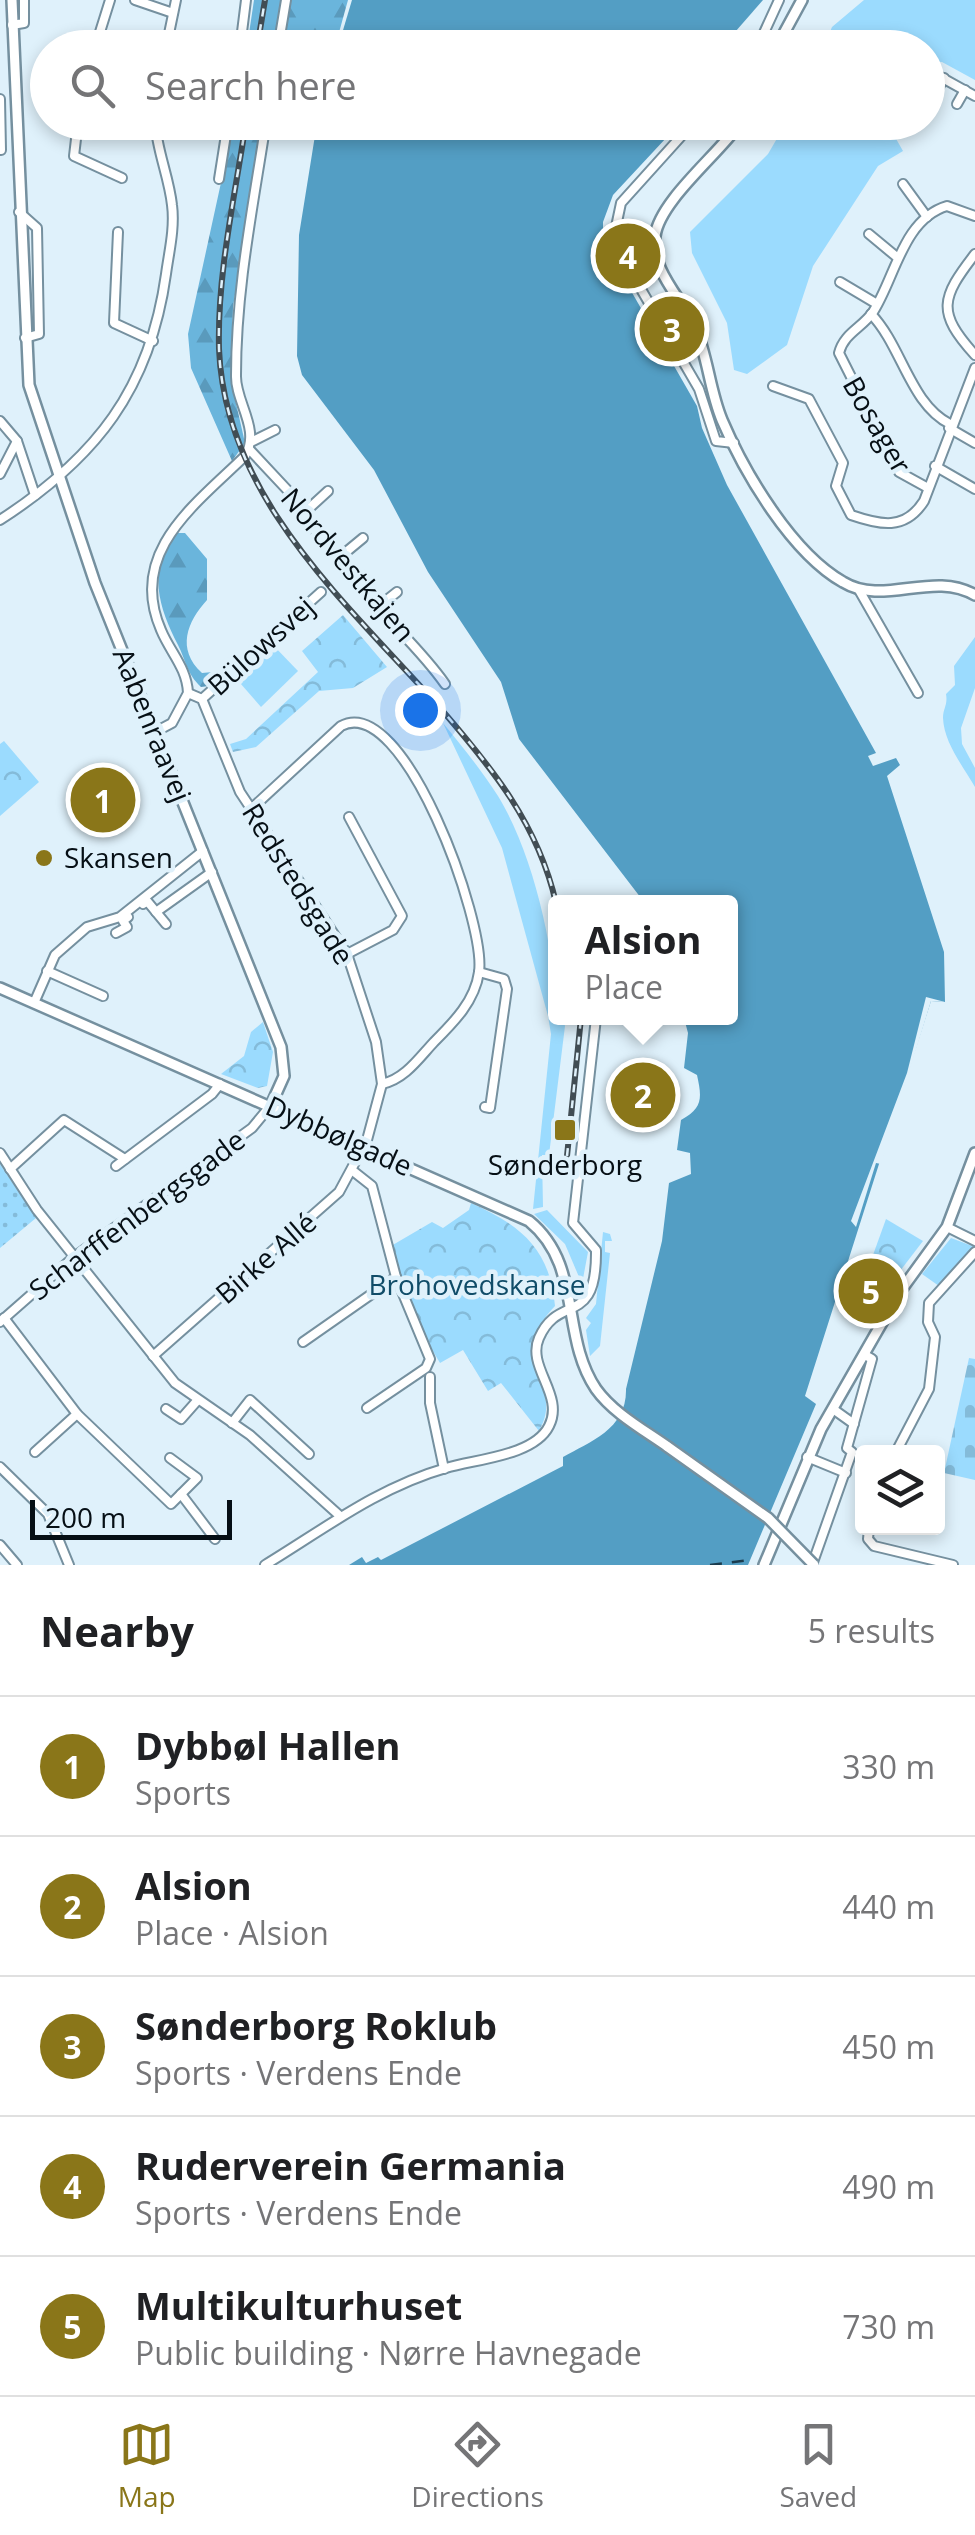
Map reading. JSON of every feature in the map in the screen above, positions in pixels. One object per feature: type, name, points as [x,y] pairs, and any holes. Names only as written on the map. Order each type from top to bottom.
[{"type":"street","name":"Aabenraavej","points":[[12,0],[18,212],[29,385],[58,478],[284,1058],[282,1085],[270,1105]]},
{"type":"street","name":"Aabenraavej","points":[[12,25],[24,23],[24,0]]},
{"type":"street","points":[[101,30],[110,0]]},
{"type":"street","points":[[135,0],[173,14]]},
{"type":"street","points":[[170,30],[176,0]]},
{"type":"street","points":[[242,30],[246,0]]},
{"type":"street","points":[[281,30],[286,0]]},
{"type":"street","points":[[766,30],[779,0]]},
{"type":"street","points":[[786,30],[802,0]]},
{"type":"street","points":[[945,79],[975,96]]},
{"type":"street","points":[[957,104],[964,90]]},
{"type":"street","points":[[0,99],[0,150]]},
{"type":"street","points":[[0,117],[15,117]]},
{"type":"street","points":[[76,140],[74,156],[122,178]]},
{"type":"street","points":[[0,520],[58,478],[116,414],[143,370],[153,341],[173,224],[157,140]]},
{"type":"street","points":[[219,179],[225,140]]},
{"type":"street","points":[[250,446],[236,381],[238,310],[263,140]]},
{"type":"street","points":[[678,140],[620,204],[613,242],[698,389],[716,440],[734,443]]},
{"type":"street","points":[[726,140],[666,211],[655,236],[658,263],[694,325],[716,404],[734,443],[800,547],[828,573],[859,590],[918,694]]},
{"type":"street","points":[[903,184],[927,216],[947,206],[975,216]]},
{"type":"street","name":"Aabenraavej","points":[[18,212],[37,228],[38,334],[24,338]]},
{"type":"street","name":"Bosager","points":[[927,216],[898,258],[871,314],[841,343],[841,362],[899,472],[908,481],[928,488]]},
{"type":"street","points":[[118,232],[114,323],[153,341]]},
{"type":"street","points":[[869,234],[898,258]]},
{"type":"street","points":[[975,254],[946,304],[948,319],[975,355]]},
{"type":"street","points":[[840,282],[877,304]]},
{"type":"street","points":[[871,314],[889,333],[927,408],[975,443]]},
{"type":"street","points":[[773,386],[809,399],[843,463],[836,486],[851,515],[893,525],[918,510],[975,368]]},
{"type":"street","points":[[962,396],[975,402]]},
{"type":"street","points":[[0,422],[17,441],[36,495]]},
{"type":"street","points":[[155,732],[172,723],[188,694],[182,666],[154,611],[154,562],[177,521],[250,446],[275,430]]},
{"type":"street","points":[[0,474],[17,441]]},
{"type":"street","name":"Nordvestkajen","points":[[250,446],[321,539],[340,557],[378,608],[423,652],[445,684]]},
{"type":"street","points":[[935,466],[975,489]]},
{"type":"street","points":[[304,512],[328,491]]},
{"type":"street","points":[[340,557],[363,538]]},
{"type":"street","points":[[859,590],[932,584],[960,588],[975,595]]},
{"type":"street","name":"Bülowsvej","points":[[202,699],[321,592]]},
{"type":"street","points":[[378,608],[397,592]]},
{"type":"street","points":[[188,694],[202,699]]},
{"type":"street","name":"Redstedsgade","points":[[202,699],[250,810],[347,954],[376,1042],[382,1084],[364,1147]]},
{"type":"street","points":[[250,810],[342,726],[356,721],[370,726],[404,764],[443,828],[472,913],[479,972],[459,1016],[400,1078],[382,1084]]},
{"type":"street","points":[[347,954],[393,930],[402,916],[349,817]]},
{"type":"street","points":[[34,1002],[55,955],[76,936],[87,927],[120,918],[204,851]]},
{"type":"street","points":[[156,912],[212,872]]},
{"type":"street","points":[[161,889],[171,901]]},
{"type":"street","points":[[116,933],[147,901],[166,924]]},
{"type":"street","points":[[68,926],[76,936]]},
{"type":"street","points":[[47,971],[103,996]]},
{"type":"street","points":[[479,972],[504,979],[508,989],[490,1108],[485,1107]]},
{"type":"street","name":"Dybbølgade","points":[[0,988],[528,1221],[555,1250],[586,1368],[608,1403],[768,1518],[813,1565]]},
{"type":"street","points":[[265,1565],[340,1516],[444,1469],[541,1438],[554,1410],[538,1341],[548,1325],[592,1294],[597,1254],[573,1223],[595,1025]]},
{"type":"street","points":[[116,1166],[220,1084]]},
{"type":"street","name":"Scharffenbergsgade","points":[[2,1320],[74,1256],[252,1128],[270,1105]]},
{"type":"street","points":[[10,1168],[64,1120],[125,1159]]},
{"type":"street","name":"Birke Allé","points":[[153,1356],[330,1202],[353,1171],[364,1147]]},
{"type":"street","points":[[0,1153],[74,1256],[153,1356],[196,1402],[232,1422],[340,1516]]},
{"type":"street","points":[[764,1565],[832,1409],[899,1294],[947,1227],[975,1153]]},
{"type":"street","points":[[353,1171],[372,1186],[396,1277],[429,1364],[367,1408]]},
{"type":"street","points":[[947,1227],[975,1240]]},
{"type":"street","points":[[900,1445],[929,1389],[934,1337],[928,1322],[929,1304],[975,1252]]},
{"type":"street","points":[[303,1342],[396,1277]]},
{"type":"street","points":[[2,1320],[77,1414],[171,1504],[196,1478],[170,1458]]},
{"type":"street","points":[[813,1565],[846,1473],[854,1424],[872,1359],[865,1355]]},
{"type":"street","points":[[430,1377],[430,1404],[444,1469]]},
{"type":"street","points":[[232,1422],[250,1400],[309,1454]]},
{"type":"street","points":[[166,1409],[182,1419],[196,1402]]},
{"type":"street","points":[[832,1409],[854,1424]]},
{"type":"street","points":[[35,1452],[77,1414]]},
{"type":"street","points":[[808,1458],[846,1473]]},
{"type":"street","points":[[0,1467],[48,1514],[69,1565]]},
{"type":"street","points":[[182,1494],[215,1539]]},
{"type":"street","points":[[870,1535],[874,1546],[952,1565]]},
{"type":"street","points":[[0,1544],[17,1565]]},
{"type":"green space","points":[[254,0],[282,0],[277,30],[250,30]]},
{"type":"green space","points":[[291,0],[348,0],[340,30],[286,30]]},
{"type":"green space","points":[[864,0],[975,0],[975,80],[945,64],[945,30],[831,30]]},
{"type":"green space","points":[[230,140],[260,140],[233,307],[231,381],[245,443],[232,461],[191,368],[188,334]]},
{"type":"green space","points":[[776,140],[897,140],[903,151],[878,166],[813,266],[787,345],[747,374],[734,370],[727,323],[692,253],[690,232],[768,154]]},
{"type":"green space","points":[[177,533],[185,533],[207,559],[207,600],[190,626],[187,645],[202,673],[213,672],[216,678],[209,686],[201,687],[190,672],[161,603],[161,560]]},
{"type":"green space","points":[[343,615],[387,667],[353,688],[319,691],[256,747],[233,752],[230,744],[246,739],[318,672],[302,651]]},
{"type":"green space","points":[[975,637],[975,688],[961,728],[962,744],[975,768],[975,787],[950,745],[943,718],[946,694],[955,685],[954,666]]},
{"type":"green space","points":[[271,643],[298,671],[261,707],[234,676]]},
{"type":"green space","points":[[443,723],[498,796],[522,845],[548,940],[548,1016],[502,848]]},
{"type":"green space","points":[[4,741],[39,782],[0,816],[0,744]]},
{"type":"green space","points":[[263,1022],[273,1052],[267,1086],[258,1088],[221,1074],[244,1056],[251,1032]]},
{"type":"green space","points":[[550,1025],[565,1025],[549,1155],[542,1155],[543,1207],[533,1209]]},
{"type":"green space","points":[[0,1164],[36,1218],[0,1248]]},
{"type":"green space","name":"Brohovedskanse","points":[[471,1203],[518,1230],[530,1241],[547,1269],[555,1306],[540,1326],[534,1343],[534,1358],[546,1399],[546,1414],[539,1431],[501,1383],[488,1391],[463,1350],[440,1363],[418,1322],[395,1261],[391,1246],[432,1222],[443,1228],[469,1210]]},
{"type":"green space","points":[[547,1210],[588,1252],[582,1284],[565,1244],[534,1214]]},
{"type":"green space","points":[[886,1219],[923,1241],[900,1271],[873,1255]]},
{"type":"green space","points":[[603,1232],[610,1234],[612,1241],[605,1241],[605,1252],[610,1253],[600,1346],[590,1356],[586,1330],[591,1323],[586,1318],[596,1304]]},
{"type":"green space","points":[[951,1238],[975,1247],[939,1286],[922,1274]]},
{"type":"green space","points":[[969,1358],[975,1359],[975,1480],[945,1473]]},
{"type":"shaded area","points":[[352,0],[763,0],[737,30],[343,30]]},
{"type":"shaded area","points":[[314,140],[664,140],[613,195],[603,222],[603,242],[697,406],[702,428],[727,485],[876,753],[868,756],[873,766],[896,758],[900,765],[887,776],[944,952],[945,1002],[931,1001],[805,1396],[816,1404],[748,1565],[349,1565],[362,1557],[366,1563],[378,1557],[381,1560],[563,1466],[563,1457],[605,1432],[620,1414],[662,1241],[669,1183],[691,1174],[690,1153],[677,1150],[681,1120],[697,1107],[700,1096],[697,1075],[684,1068],[686,1025],[738,1025],[738,895],[639,895],[519,739],[501,682],[428,572],[374,470],[302,375],[297,356],[299,235]]},
{"type":"pier","points":[[926,997],[945,1002],[931,1001],[881,1164],[876,1163],[856,1227],[851,1221],[907,1073]]},
{"type":"ferry route","points":[[710,1565],[750,1560]]},
{"type":"railway","points":[[260,30],[265,0]]},
{"type":"railway","points":[[243,140],[219,321],[226,403],[243,454],[267,501],[297,546],[495,775],[538,848],[554,895]]},
{"type":"railway","points":[[567,1156],[580,1025]]},
{"type":"place","name":"Ruderverein Germania","points":[[628,256]]},
{"type":"place","name":"Sønderborg Roklub","points":[[672,329]]},
{"type":"place","name":"Dybbøl Hallen","points":[[103,800]]},
{"type":"place","name":"Skansen","points":[[44,858]]},
{"type":"place","name":"Alsion","points":[[643,1095]]},
{"type":"place","name":"Sønderborg","points":[[565,1130]]},
{"type":"place","name":"Multikulturhuset","points":[[871,1291]]}]
